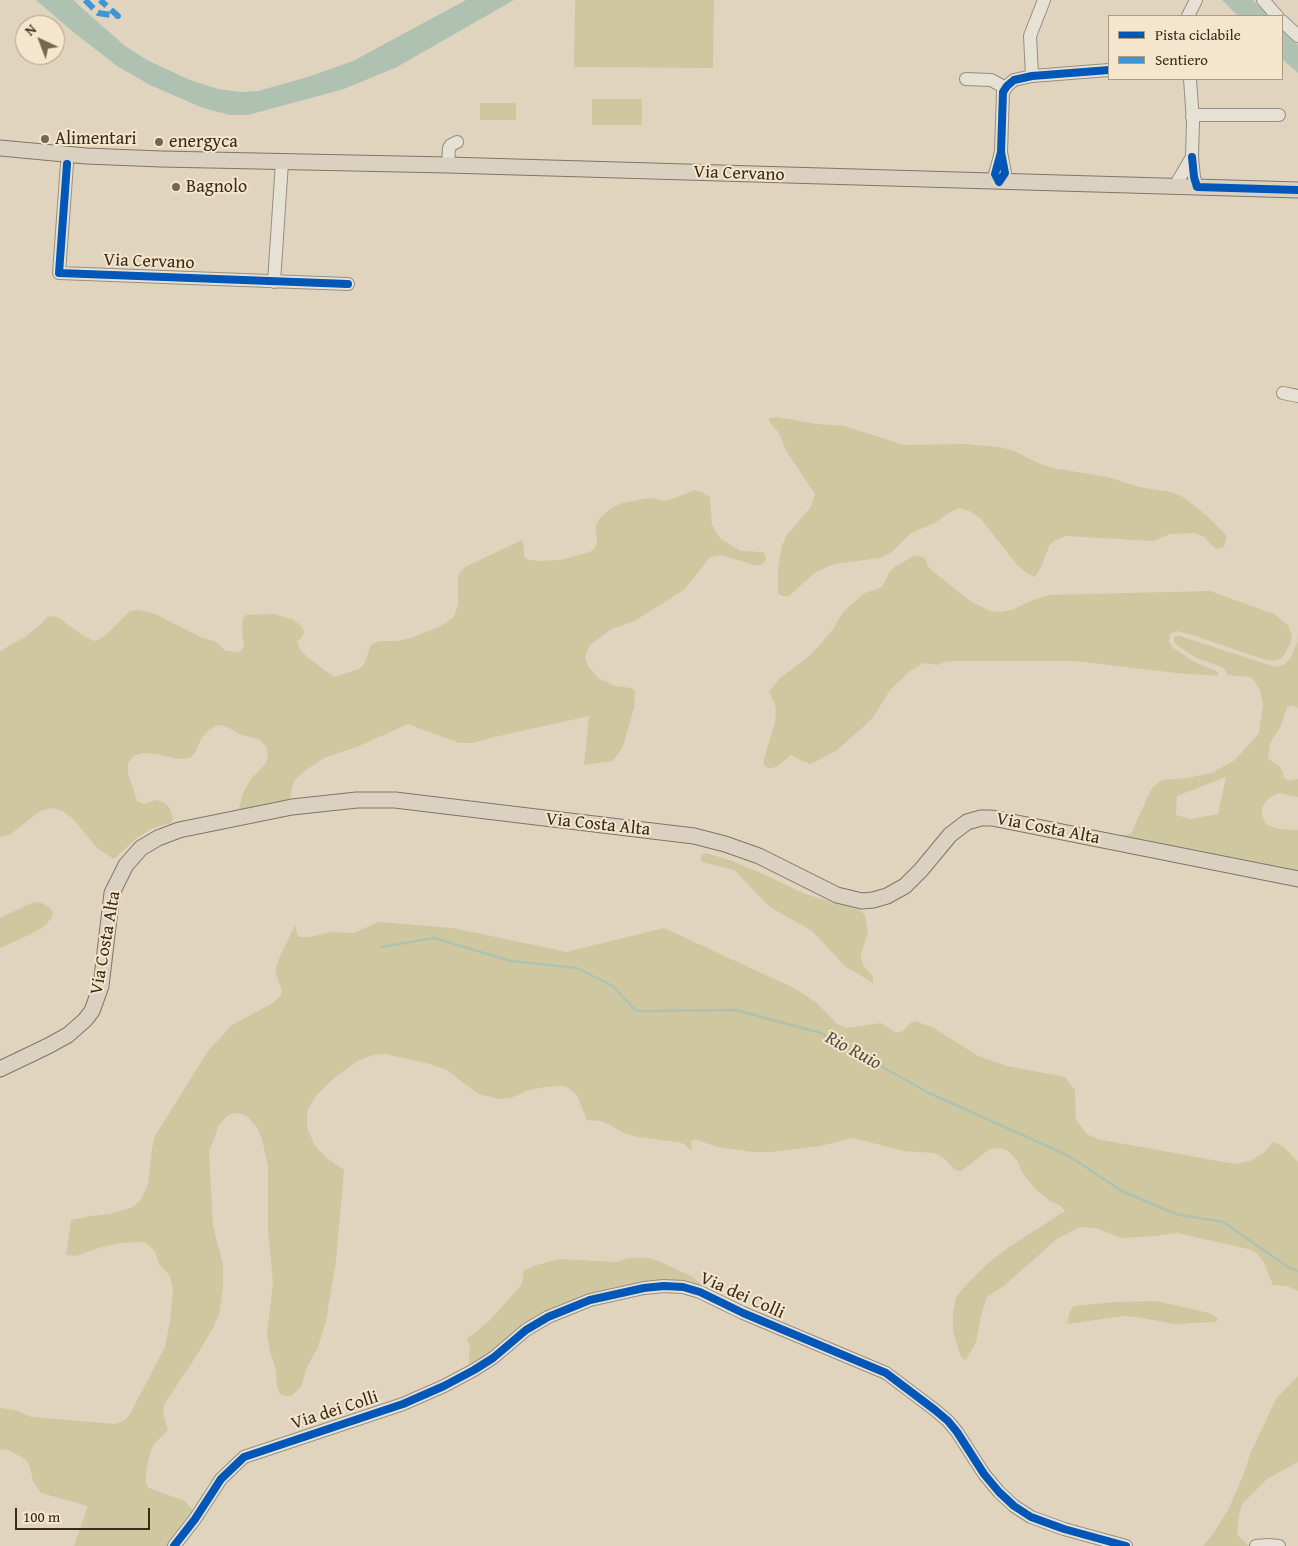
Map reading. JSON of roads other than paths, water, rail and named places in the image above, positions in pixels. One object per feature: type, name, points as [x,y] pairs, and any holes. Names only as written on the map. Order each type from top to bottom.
[{"type":"main road","name":"Via Cervano","points":[[0,148],[86,156],[1298,190]]},
{"type":"main road","name":"Via Costa Alta","points":[[0,1069],[68,1035],[92,1011],[101,986],[112,894],[126,865],[141,848],[158,838],[178,830],[292,808],[357,800],[395,800],[694,836],[759,856],[837,895],[862,901],[887,896],[904,886],[921,870],[950,835],[967,822],[981,818],[992,818],[1298,879]]},
{"type":"street","points":[[1032,76],[1030,36],[1044,0]]},
{"type":"street","points":[[1188,15],[1196,0]]},
{"type":"street","points":[[1262,0],[1277,15]]},
{"type":"street","points":[[1283,22],[1298,36]]},
{"type":"street","points":[[999,182],[1005,173],[1000,161],[1003,92],[1006,88],[1014,80],[1032,76],[1108,70]]},
{"type":"street","points":[[966,79],[992,80],[1006,88]]},
{"type":"street","points":[[1190,80],[1192,157],[1197,187]]},
{"type":"street","points":[[1192,117],[1199,115],[1279,115]]},
{"type":"street","points":[[448,165],[449,148],[458,142]]},
{"type":"street","points":[[1175,186],[1192,157]]},
{"type":"street","points":[[940,180],[961,174],[984,174],[1000,161]]},
{"type":"street","points":[[1000,161],[1015,175],[1043,177],[1062,184]]},
{"type":"street","points":[[274,282],[282,162]]},
{"type":"street","name":"Via Cervano","points":[[67,164],[59,273],[348,284]]},
{"type":"street","points":[[1283,393],[1298,396]]},
{"type":"street","name":"Via dei Colli","points":[[174,1546],[221,1480],[244,1457],[403,1404],[444,1386],[493,1358],[526,1330],[548,1317],[581,1303],[644,1288],[664,1286],[683,1287],[700,1292],[743,1313],[886,1373],[948,1420],[984,1474],[1014,1506],[1031,1517],[1064,1529],[1126,1546]]},
{"type":"street","points":[[1256,1546],[1278,1546]]},
{"type":"waterway","name":"Rio Ruio","points":[[381,947],[434,938],[511,961],[577,968],[613,986],[636,1011],[736,1010],[821,1033],[929,1093],[1069,1156],[1122,1191],[1176,1214],[1223,1222],[1288,1267],[1298,1271]]},
{"type":"place","name":"Alimentari","points":[[45,139]]},
{"type":"place","name":"energyca","points":[[159,142]]},
{"type":"place","name":"Bagnolo","points":[[176,187]]}]
